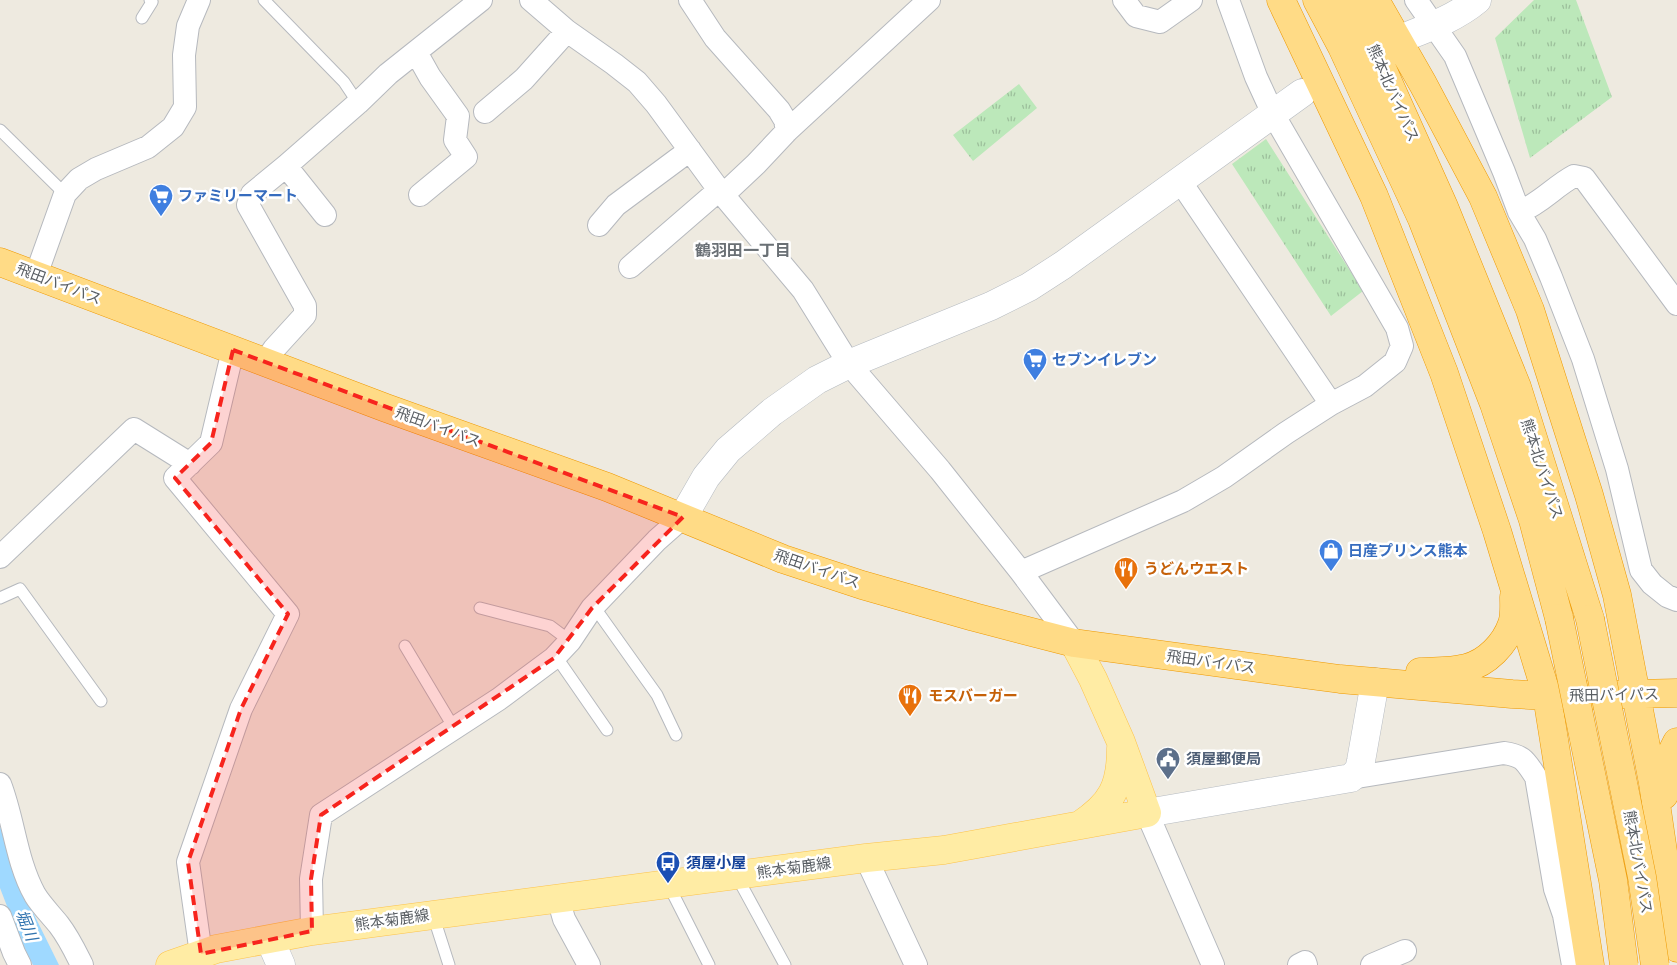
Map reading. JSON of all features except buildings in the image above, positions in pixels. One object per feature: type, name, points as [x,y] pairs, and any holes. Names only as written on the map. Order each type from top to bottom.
[{"type":"highway","points":[[1281,0],[1374,196],[1444,373],[1497,531],[1547,696],[1590,965]]},
{"type":"highway","name":"熊本北バイパス","points":[[1317,0],[1342,47],[1422,219],[1494,404],[1533,520],[1559,618],[1613,880],[1624,965]]},
{"type":"highway","name":"熊本北バイパス","points":[[1346,0],[1367,35],[1444,207],[1517,387],[1590,619],[1642,877],[1655,965]]},
{"type":"highway","points":[[1374,0],[1424,84],[1483,198],[1530,310],[1589,496],[1617,595],[1653,783],[1676,938]]},
{"type":"highway","name":"飛田バイパス","points":[[0,262],[386,408],[607,487],[783,559],[862,585],[1074,643],[1340,679],[1375,682],[1547,696],[1677,693]]},
{"type":"highway","points":[[1375,682],[1408,673],[1466,668],[1479,663],[1494,652],[1506,637],[1513,623],[1514,585]]},
{"type":"highway","points":[[1676,938],[1672,849],[1663,786],[1667,761],[1677,742]]},
{"type":"main road","points":[[1074,643],[1093,679],[1121,742],[1147,813]]},
{"type":"main road","points":[[1079,825],[1107,804],[1116,786],[1121,766],[1121,742]]},
{"type":"main road","name":"熊本菊鹿線","points":[[170,965],[216,949],[312,931],[866,858],[944,850],[1147,813]]},
{"type":"street","points":[[36,275],[65,194],[79,179],[96,169],[148,147],[173,127],[185,107],[184,55],[188,26],[199,0]]},
{"type":"street","points":[[265,362],[274,349],[305,315],[304,306],[248,205],[252,194],[358,103],[388,74],[481,0]]},
{"type":"street","points":[[531,0],[567,31],[637,82],[656,104],[721,192],[802,290],[849,364],[940,470],[1021,572],[1074,643]]},
{"type":"street","points":[[690,0],[715,38],[779,110],[785,120],[787,131]]},
{"type":"street","points":[[630,267],[756,164],[787,131],[929,0]]},
{"type":"street","points":[[1124,0],[1136,16],[1160,22],[1191,0]]},
{"type":"street","points":[[1021,572],[1182,501],[1224,477],[1286,433],[1331,404],[1365,386],[1395,362],[1402,346],[1397,328],[1274,114],[1256,77],[1228,0]]},
{"type":"street","points":[[1416,0],[1422,30],[1455,56],[1519,212],[1535,239],[1582,359],[1617,469],[1641,570],[1652,584],[1667,596],[1677,600]]},
{"type":"street","points":[[1422,30],[1477,0]]},
{"type":"street","points":[[486,112],[524,79],[567,31]]},
{"type":"street","points":[[416,52],[430,77],[458,116],[455,140],[466,156],[420,195]]},
{"type":"street","points":[[312,931],[311,879],[321,815],[499,699],[554,658],[570,640],[592,608],[657,540],[683,517],[706,477],[728,450],[772,412],[817,380],[849,364],[991,306],[1029,287],[1180,182],[1302,93]]},
{"type":"street","points":[[599,225],[616,205],[690,150]]},
{"type":"street","points":[[286,166],[325,215]]},
{"type":"street","points":[[1519,212],[1529,208],[1574,176],[1584,178],[1677,304]]},
{"type":"street","points":[[1180,182],[1331,404]]},
{"type":"street","points":[[201,954],[188,862],[241,709],[288,614],[176,478],[211,443],[234,350]]},
{"type":"street","points":[[0,557],[134,429],[190,464]]},
{"type":"street","points":[[1351,778],[1359,770],[1375,682]]},
{"type":"street","points":[[1230,965],[1224,959],[1211,960],[1147,813],[1504,753],[1519,755],[1536,777],[1554,889],[1564,915],[1573,965]]},
{"type":"street","points":[[0,784],[26,872],[35,895],[72,943],[82,965]]},
{"type":"street","points":[[866,858],[916,965]]},
{"type":"street","points":[[558,898],[564,919],[589,965]]},
{"type":"street","points":[[0,916],[20,965]]},
{"type":"street","points":[[270,940],[280,965]]},
{"type":"street","points":[[1372,965],[1405,951]]},
{"type":"street","points":[[1299,965],[1305,962],[1306,965]]},
{"type":"lane","points":[[264,0],[344,82],[358,103]]},
{"type":"lane","points":[[142,18],[152,1]]},
{"type":"lane","points":[[0,130],[65,194]]},
{"type":"lane","points":[[0,598],[20,589],[101,701]]},
{"type":"lane","points":[[480,608],[550,626],[570,640]]},
{"type":"lane","points":[[592,608],[600,615],[657,695],[676,735]]},
{"type":"lane","points":[[405,646],[454,728]]},
{"type":"lane","points":[[554,658],[562,665],[607,730]]},
{"type":"lane","points":[[736,875],[785,965]]},
{"type":"lane","points":[[668,884],[710,965]]},
{"type":"lane","points":[[433,915],[449,965]]},
{"type":"highlighted area","points":[[233,350],[683,517],[592,608],[554,658],[321,815],[311,879],[312,931],[201,954],[188,862],[241,709],[288,614],[175,478],[211,443]]},
{"type":"green space","points":[[1534,0],[1576,0],[1612,97],[1530,158],[1495,38]]},
{"type":"green space","points":[[1019,84],[1037,108],[973,161],[953,135]]},
{"type":"green space","points":[[1266,139],[1363,291],[1331,316],[1232,164]]},
{"type":"water","name":"堀川","points":[[0,826],[13,872],[59,965],[33,965],[20,940],[0,888]]},
{"type":"tunnel","points":[[1302,93],[1371,56]]},
{"type":"place","name":"ファミリーマート","points":[[161,217]]},
{"type":"place","name":"セブンイレブン","points":[[1035,381]]},
{"type":"place","name":"日産プリンス熊本","points":[[1331,572]]},
{"type":"place","name":"うどんウエスト","points":[[1126,590]]},
{"type":"place","name":"モスバーガー","points":[[910,717]]},
{"type":"place","name":"須屋郵便局","points":[[1168,780]]},
{"type":"place","name":"須屋小屋","points":[[668,884]]},
{"type":"district","name":"鶴羽田一丁目","points":[[743,250]]}]
